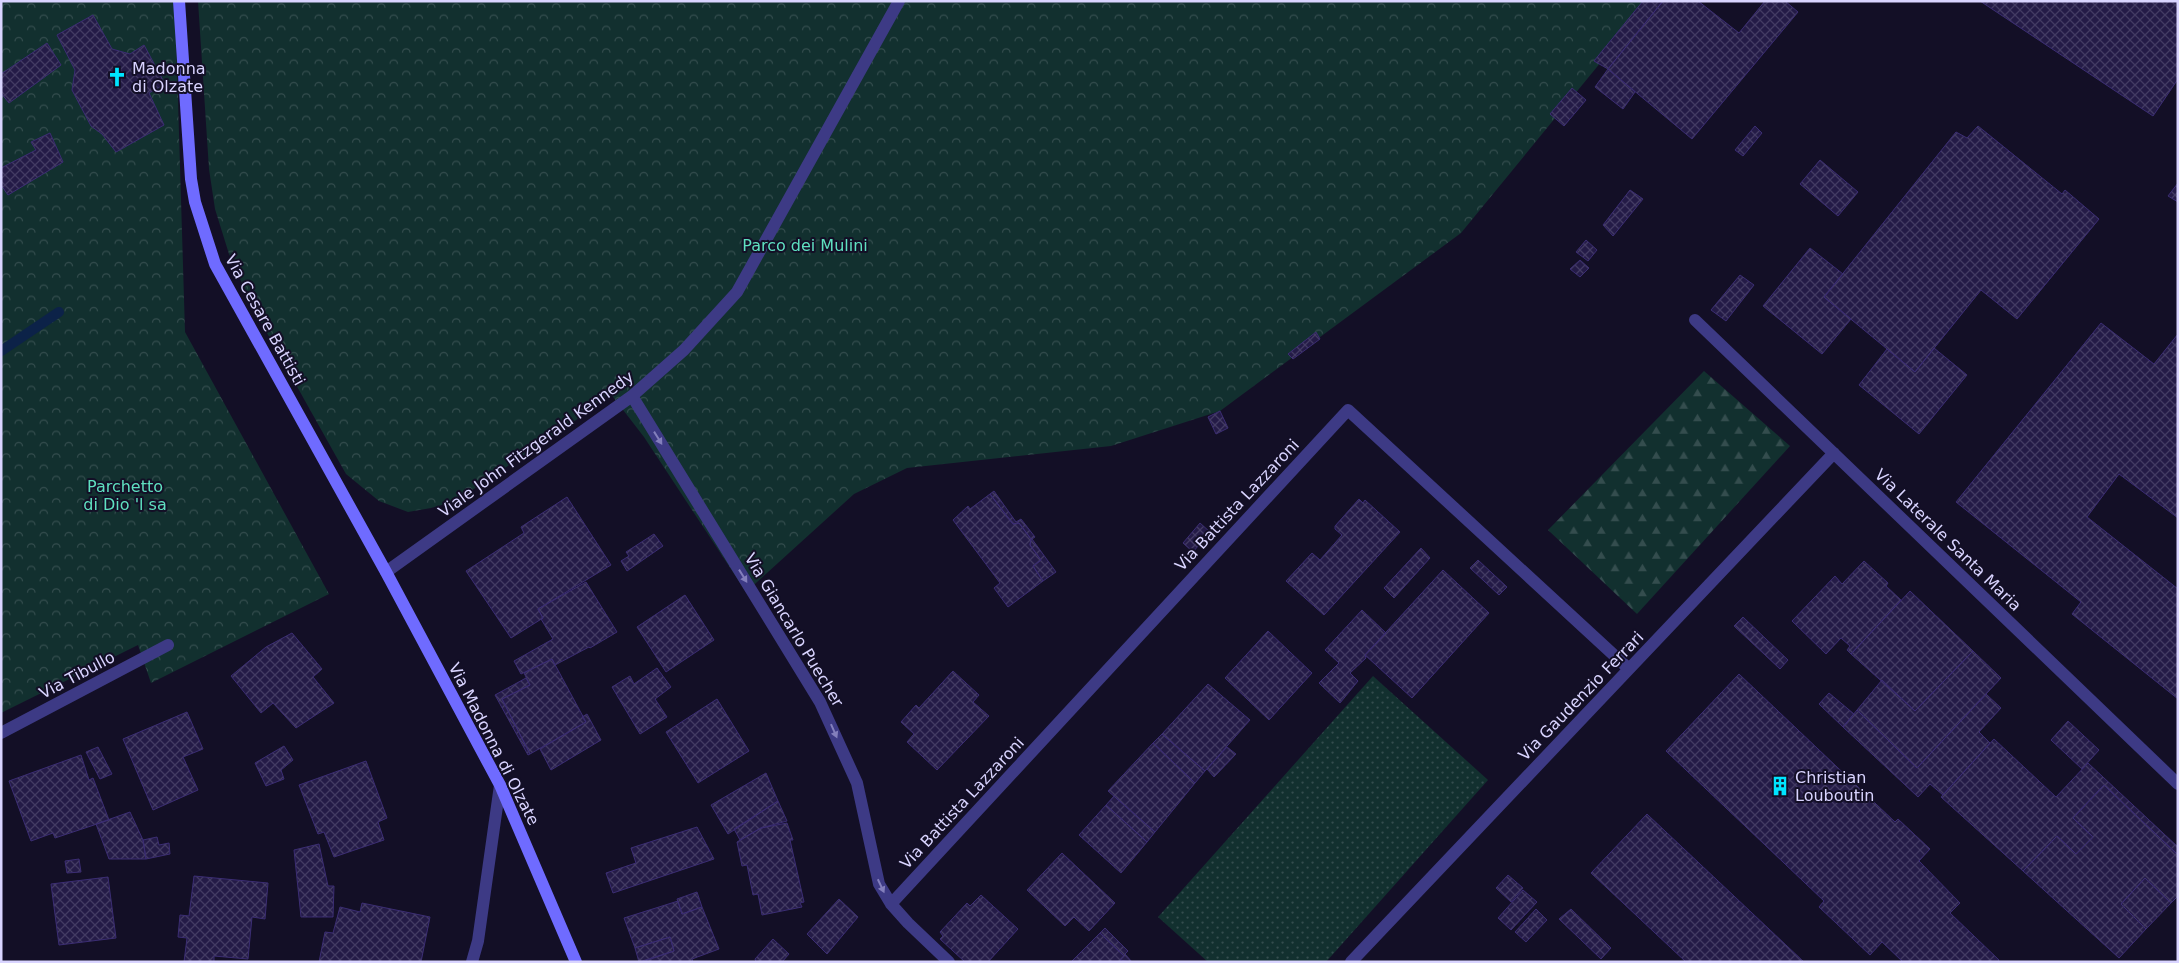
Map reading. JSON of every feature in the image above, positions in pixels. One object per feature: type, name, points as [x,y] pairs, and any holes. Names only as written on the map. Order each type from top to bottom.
[{"type":"street","name":"Via Cesare Battisti","points":[[179,1],[191,179],[195,202],[215,264],[386,572]]},
{"type":"street","name":"Viale John Fitzgerald Kennedy","points":[[386,572],[632,396],[684,350],[737,292],[899,1]]},
{"type":"street","name":"Via Laterale Santa Maria","points":[[1696,320],[2178,784]]},
{"type":"street","name":"Via Giancarlo Puecher","points":[[632,396],[820,702],[857,783],[879,884],[891,904],[949,962]]},
{"type":"street","name":"Via Battista Lazzaroni","points":[[891,904],[1348,410],[1629,669]]},
{"type":"street","name":"Via Gaudenzio Ferrari","points":[[1351,962],[1834,453]]},
{"type":"street","name":"Via Madonna di Olzate","points":[[386,572],[500,785],[576,962]]},
{"type":"street","name":"Via Tibullo","points":[[1,733],[168,645]]},
{"type":"street","points":[[472,962],[478,941],[500,785]]},
{"type":"green space","name":"Parchetto di Dio 'l sa","points":[[1,1],[175,1],[185,332],[329,594],[151,683],[138,645],[1,713]]},
{"type":"green space","name":"Parco dei Mulini","points":[[198,1],[1651,1],[1461,233],[1220,411],[1111,446],[907,468],[854,494],[746,592],[644,437],[610,393],[576,420],[456,501],[408,512],[379,501],[346,474],[253,308],[229,254],[215,209],[209,169]]},
{"type":"green space","points":[[1704,371],[1790,446],[1637,614],[1548,530]]},
{"type":"green space","points":[[1373,676],[1488,780],[1326,962],[1208,962],[1158,917]]},
{"type":"building","points":[[1643,1],[1663,1],[1608,69],[1594,61]]},
{"type":"building","points":[[1663,1],[1698,1],[1739,33],[1765,1],[1785,1],[1798,12],[1692,139],[1608,69]]},
{"type":"building","points":[[1980,1],[2178,1],[2178,79],[2153,116]]},
{"type":"building","name":"Madonna di Olzate","points":[[93,15],[112,49],[130,54],[144,45],[165,84],[149,93],[164,125],[116,152],[102,134],[91,126],[72,90],[75,70],[57,35]]},
{"type":"building","points":[[47,43],[61,65],[9,103],[1,93],[1,74]]},
{"type":"building","points":[[1608,69],[1635,92],[1623,109],[1595,87]]},
{"type":"building","points":[[1572,88],[1586,100],[1564,126],[1550,114]]},
{"type":"building","points":[[1755,126],[1762,133],[1743,156],[1735,150]]},
{"type":"building","points":[[1978,126],[2062,194],[2065,190],[2099,219],[2017,319],[1981,290],[1915,372],[1824,297],[1956,132],[1967,138]]},
{"type":"building","points":[[50,133],[63,162],[8,195],[1,185],[1,168],[36,150],[31,142]]},
{"type":"building","points":[[1820,160],[1858,192],[1838,216],[1800,184]]},
{"type":"building","points":[[2178,183],[2178,202],[2168,196]]},
{"type":"building","points":[[1630,190],[1643,199],[1613,236],[1603,225]]},
{"type":"building","points":[[1586,240],[1597,250],[1588,261],[1576,252]]},
{"type":"building","points":[[1810,248],[1843,274],[1824,297],[1851,319],[1822,354],[1763,306]]},
{"type":"building","points":[[1580,260],[1589,268],[1580,277],[1570,269]]},
{"type":"building","points":[[1740,275],[1754,285],[1726,321],[1711,310]]},
{"type":"building","points":[[2101,323],[2154,364],[2178,334],[2178,518],[2119,474],[2087,517],[2178,589],[2178,699],[2072,614],[2081,602],[1956,502]]},
{"type":"building","points":[[1316,332],[1320,339],[1293,359],[1288,354]]},
{"type":"building","points":[[1934,348],[1967,375],[1919,434],[1859,385],[1887,349],[1915,372]]},
{"type":"building","points":[[1220,411],[1228,428],[1216,434],[1208,417]]},
{"type":"building","points":[[994,491],[1016,522],[1021,519],[1035,537],[1032,539],[1056,572],[1043,581],[1033,566],[1041,560],[1030,545],[1031,539],[1019,523],[1013,524],[990,494]]},
{"type":"building","points":[[990,494],[1013,524],[1019,523],[1031,539],[1030,545],[1041,560],[1033,566],[1043,581],[1008,607],[994,588],[1000,583],[953,520],[968,506],[970,509]]},
{"type":"building","points":[[567,497],[611,565],[538,609],[543,618],[511,638],[466,571],[524,533],[521,527]]},
{"type":"building","points":[[1359,499],[1363,503],[1365,500],[1400,532],[1324,615],[1286,581],[1312,553],[1320,560],[1342,535],[1335,529],[1335,526]]},
{"type":"building","points":[[1200,523],[1210,532],[1193,552],[1183,543]]},
{"type":"building","points":[[654,534],[663,546],[627,571],[621,561],[629,556],[626,552]]},
{"type":"building","points":[[1421,548],[1430,558],[1394,598],[1384,588]]},
{"type":"building","points":[[1478,560],[1507,587],[1499,595],[1470,568]]},
{"type":"building","points":[[1864,561],[1888,583],[1886,586],[1901,600],[1851,654],[1847,650],[1850,646],[1841,638],[1826,654],[1792,621],[1835,576],[1842,584]]},
{"type":"building","points":[[1443,570],[1489,613],[1412,698],[1365,655]]},
{"type":"building","points":[[586,582],[617,632],[555,665],[552,659],[521,674],[514,661],[553,639],[541,619],[543,618],[538,609]]},
{"type":"building","points":[[1910,591],[1973,651],[1915,711],[1851,654]]},
{"type":"building","points":[[685,595],[714,640],[666,672],[637,627]]},
{"type":"building","points":[[1362,610],[1386,633],[1365,655],[1366,658],[1350,673],[1358,681],[1340,703],[1319,683],[1339,663],[1325,650]]},
{"type":"building","points":[[1743,617],[1788,660],[1780,669],[1734,626]]},
{"type":"building","points":[[1268,631],[1312,673],[1269,720],[1225,678]]},
{"type":"building","points":[[292,633],[322,669],[313,677],[334,703],[296,728],[273,703],[261,713],[231,676],[266,647]]},
{"type":"building","points":[[1973,651],[2001,678],[1917,768],[1857,710],[1882,680],[1915,711]]},
{"type":"building","points":[[552,659],[586,722],[530,754],[502,699],[530,685],[524,673]]},
{"type":"building","points":[[657,668],[671,687],[655,699],[667,717],[640,734],[612,687],[630,676],[634,684]]},
{"type":"building","points":[[953,671],[979,695],[973,702],[989,716],[937,770],[907,742],[914,734],[901,722],[916,705],[919,708]]},
{"type":"building","name":"Christian Louboutin","points":[[1739,674],[1895,822],[1898,819],[1930,849],[1919,861],[1960,903],[1950,913],[1999,960],[1998,962],[1903,962],[1882,942],[1870,955],[1819,907],[1824,901],[1666,751]]},
{"type":"building","points":[[526,678],[530,685],[502,699],[530,754],[528,755],[495,695]]},
{"type":"building","points":[[1208,684],[1250,720],[1205,771],[1162,734]]},
{"type":"building","points":[[1829,693],[1854,714],[1843,727],[1819,704]]},
{"type":"building","points":[[1986,694],[2001,708],[1979,732],[1990,743],[1943,795],[1930,784],[1918,797],[1843,727],[1857,710],[1917,768]]},
{"type":"building","points":[[717,699],[749,751],[698,783],[666,732]]},
{"type":"building","points":[[187,712],[203,749],[183,757],[198,790],[153,810],[123,739]]},
{"type":"building","points":[[587,714],[601,740],[551,770],[540,749],[586,722],[582,717]]},
{"type":"building","points":[[2068,721],[2099,750],[2082,769],[2051,740]]},
{"type":"building","points":[[1162,734],[1205,771],[1195,783],[1153,743]]},
{"type":"building","points":[[1994,739],[2056,797],[2088,763],[2178,847],[2178,855],[2104,785],[2073,818],[2093,837],[2076,854],[2057,836],[2023,871],[1941,797]]},
{"type":"building","points":[[1153,743],[1195,783],[1155,832],[1108,791]]},
{"type":"building","points":[[284,746],[293,760],[281,770],[284,779],[266,786],[255,763]]},
{"type":"building","points":[[98,747],[112,774],[100,779],[86,752]]},
{"type":"building","points":[[1227,747],[1236,754],[1214,777],[1207,769]]},
{"type":"building","points":[[81,755],[89,780],[93,778],[109,820],[55,838],[53,833],[31,841],[9,781]]},
{"type":"building","points":[[366,761],[387,818],[378,822],[384,840],[334,857],[324,832],[318,834],[299,785]]},
{"type":"building","points":[[766,773],[778,801],[728,834],[711,805]]},
{"type":"building","points":[[2104,785],[2178,855],[2178,896],[2171,903],[2145,878],[2121,904],[2146,929],[2119,958],[2023,871],[2057,836],[2076,854],[2093,837],[2073,818]]},
{"type":"building","points":[[1114,796],[1155,832],[1147,842],[1106,805]]},
{"type":"building","points":[[778,801],[787,821],[761,828],[740,840],[734,829]]},
{"type":"building","points":[[1106,805],[1147,842],[1121,873],[1079,835]]},
{"type":"building","points":[[130,812],[143,840],[146,859],[109,859],[96,824]]},
{"type":"building","points":[[1647,814],[1804,962],[1686,962],[1591,873]]},
{"type":"building","points":[[787,823],[793,840],[790,840],[804,902],[800,903],[802,907],[762,915],[758,894],[753,895],[747,865],[742,866],[737,842],[761,828]]},
{"type":"building","points":[[697,827],[714,859],[613,893],[606,873],[636,863],[631,848]]},
{"type":"building","points":[[157,837],[159,845],[169,843],[170,854],[146,859],[143,840]]},
{"type":"building","points":[[319,844],[328,886],[334,886],[333,917],[301,917],[294,850]]},
{"type":"building","points":[[1062,853],[1115,903],[1089,931],[1074,917],[1065,926],[1027,890]]},
{"type":"building","points":[[79,859],[81,872],[67,873],[65,861]]},
{"type":"building","points":[[1508,875],[1523,888],[1511,902],[1496,888]]},
{"type":"building","points":[[194,876],[268,883],[265,919],[252,917],[248,959],[214,956],[214,962],[184,962],[187,938],[178,937],[180,915],[189,916]]},
{"type":"building","points":[[108,877],[116,938],[59,945],[51,884]]},
{"type":"building","points":[[2145,878],[2171,903],[2146,929],[2121,904]]},
{"type":"building","points":[[1523,890],[1537,902],[1511,930],[1498,918]]},
{"type":"building","points":[[697,892],[702,907],[682,914],[677,899]]},
{"type":"building","points":[[981,895],[1018,929],[988,962],[965,962],[940,939],[943,936],[940,932],[967,903],[970,906]]},
{"type":"building","points":[[839,899],[858,917],[827,954],[807,934]]},
{"type":"building","points":[[678,901],[682,914],[702,907],[719,949],[692,959],[693,962],[642,962],[674,951],[670,937],[635,948],[624,918]]},
{"type":"building","points":[[362,903],[430,917],[421,962],[319,962],[325,932],[333,933],[340,907],[360,912]]},
{"type":"building","points":[[1536,909],[1547,920],[1526,942],[1515,932]]},
{"type":"building","points":[[1571,909],[1611,948],[1601,959],[1559,919]]},
{"type":"building","points":[[1105,928],[1128,951],[1125,954],[1132,962],[1120,960],[1124,956],[1100,933]]},
{"type":"building","points":[[1100,933],[1124,956],[1120,960],[1122,962],[1071,962]]},
{"type":"building","points":[[670,937],[674,951],[639,962],[635,948]]},
{"type":"building","points":[[773,939],[789,954],[782,962],[756,962],[755,959]]},
{"type":"waterway","points":[[1,351],[59,312]]},
{"type":"place","name":"Madonna di Olzate","points":[[117,77]]},
{"type":"place","name":"Christian Louboutin","points":[[1780,786]]}]
